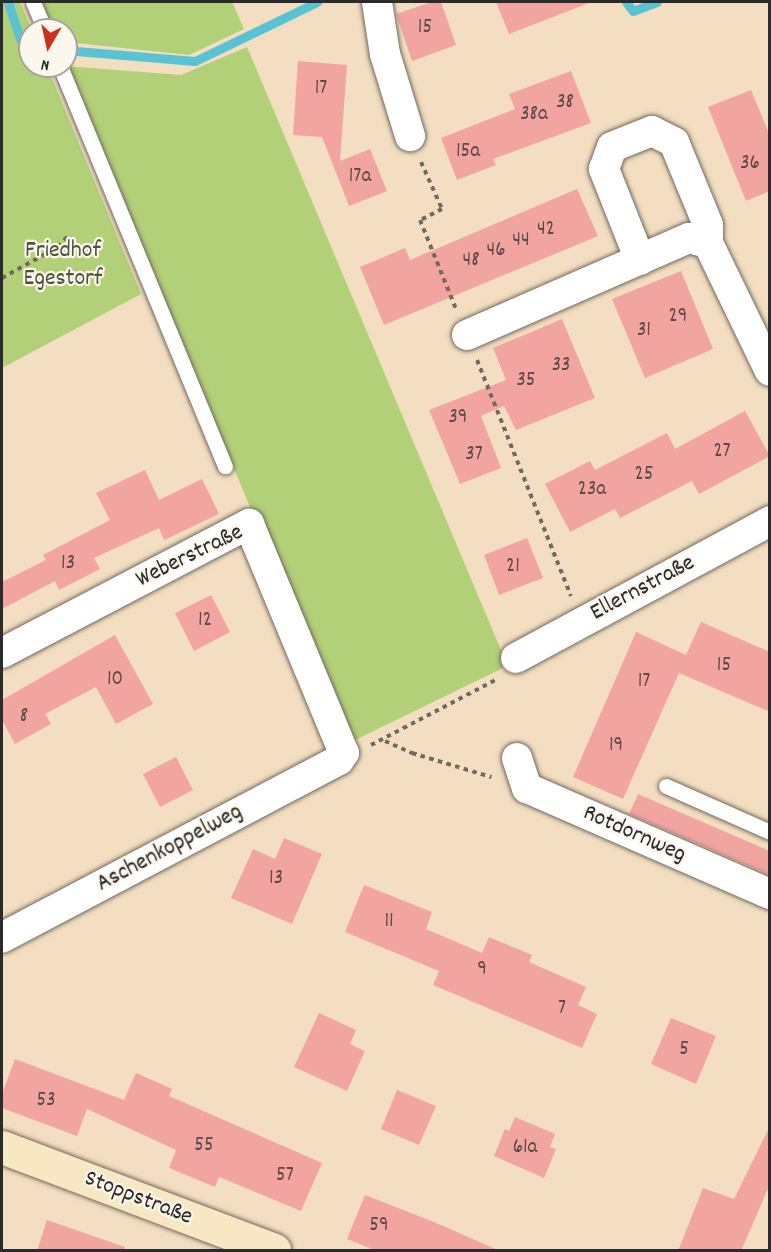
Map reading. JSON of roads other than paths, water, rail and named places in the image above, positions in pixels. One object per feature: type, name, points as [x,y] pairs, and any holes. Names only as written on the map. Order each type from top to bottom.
[{"type":"main road","name":"Stoppstraße","points":[[2,1147],[274,1251]]},
{"type":"street","points":[[377,2],[385,54],[410,136]]},
{"type":"street","points":[[639,260],[603,169],[612,147],[652,131],[674,142],[708,225],[708,243],[770,371]]},
{"type":"street","points":[[467,336],[689,238],[708,243]]},
{"type":"street","name":"Ellernstraße","points":[[516,658],[770,521]]},
{"type":"street","name":"Weberstraße","points":[[2,653],[249,524],[342,757]]},
{"type":"street","name":"Aschenkoppelweg","points":[[2,938],[342,757]]},
{"type":"street","name":"Rotdornweg","points":[[517,758],[527,788],[770,894]]},
{"type":"lane","points":[[33,2],[40,18]]},
{"type":"lane","points":[[65,78],[225,466]]},
{"type":"lane","points":[[666,786],[770,832]]},
{"type":"waterway","points":[[8,2],[18,33]]},
{"type":"waterway","points":[[78,51],[195,61],[317,2]]},
{"type":"waterway","points":[[626,2],[633,11],[657,2]]},
{"type":"park label","name":"Friedhof Egestorf","points":[[63,266]]}]
